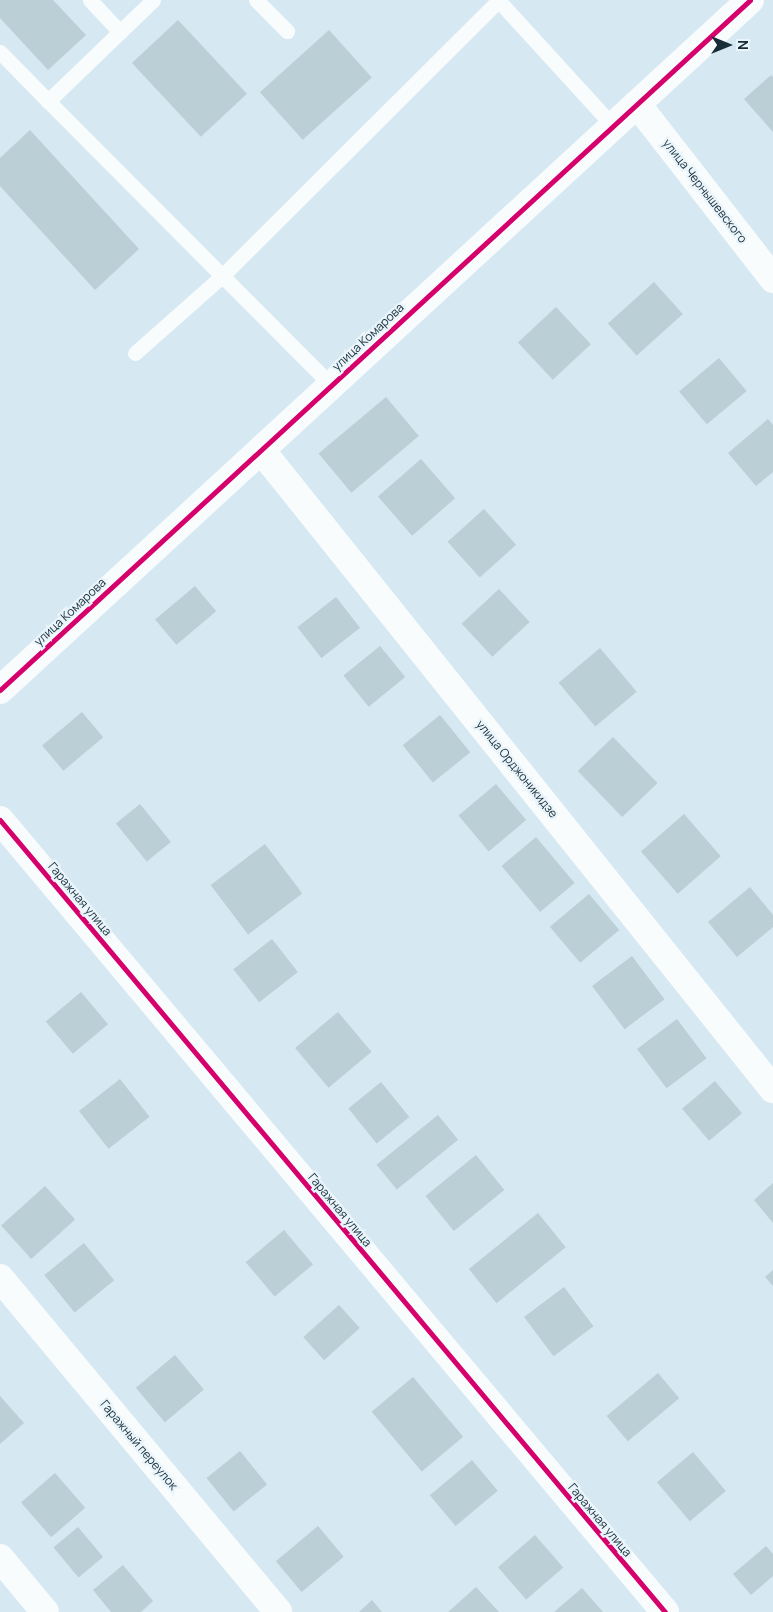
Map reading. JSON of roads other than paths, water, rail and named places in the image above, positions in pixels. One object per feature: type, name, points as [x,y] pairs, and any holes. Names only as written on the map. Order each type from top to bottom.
[{"type":"street","name":"улица Комарова","points":[[0,690],[750,0]]},
{"type":"street","name":"улица Чернышевского","points":[[637,104],[773,279]]},
{"type":"street","name":"улица Орджоникидзе","points":[[260,450],[773,1089]]},
{"type":"street","name":"Гаражная улица","points":[[0,820],[665,1612]]},
{"type":"street","name":"Гаражный переулок","points":[[0,1278],[278,1612]]},
{"type":"street","points":[[0,1558],[45,1612]]},
{"type":"lane","points":[[90,0],[120,32]]},
{"type":"lane","points":[[48,101],[153,0]]},
{"type":"lane","points":[[256,0],[286,30]]},
{"type":"lane","points":[[135,353],[222,276],[498,0],[614,126]]},
{"type":"lane","points":[[0,52],[331,385]]}]
